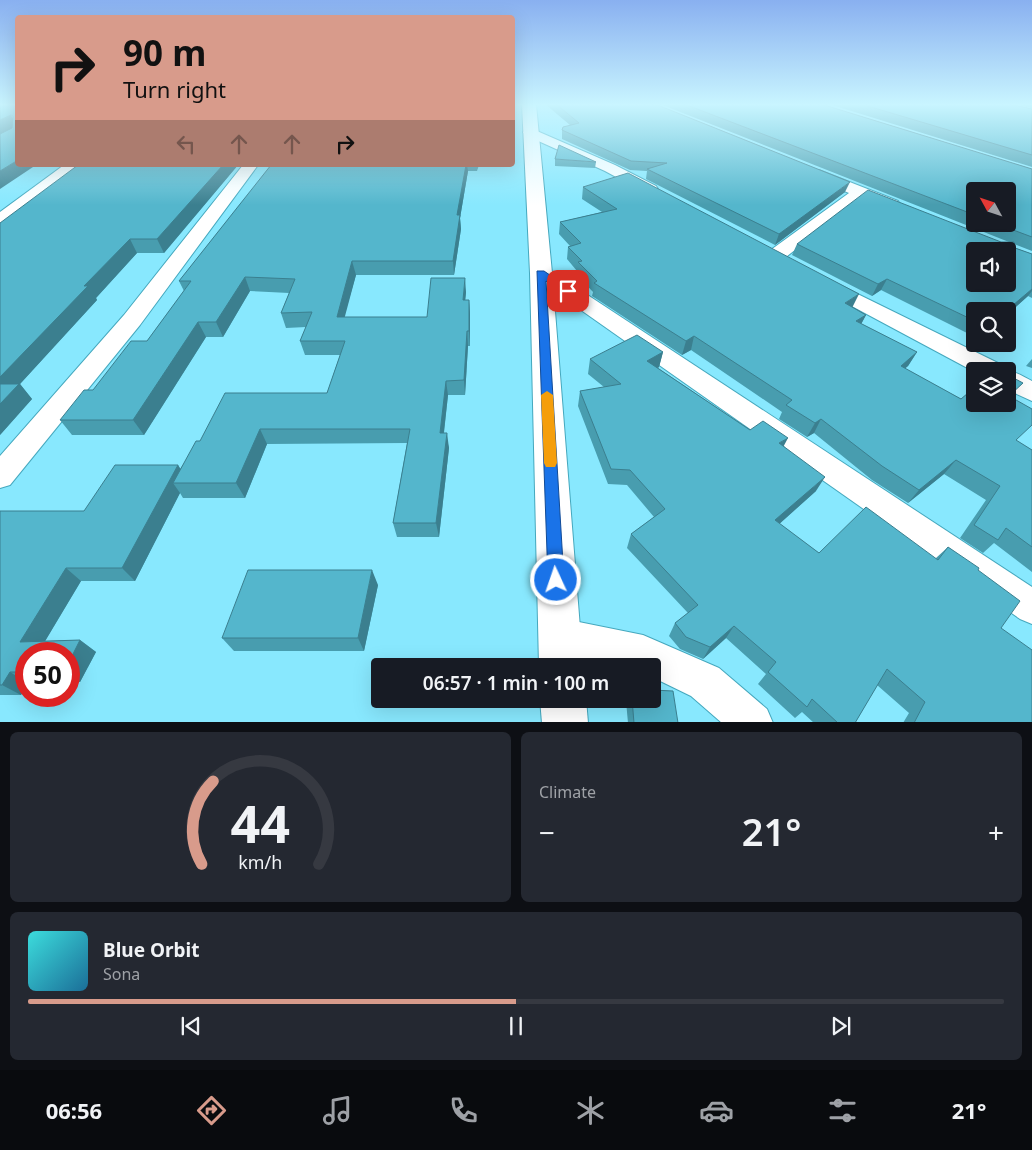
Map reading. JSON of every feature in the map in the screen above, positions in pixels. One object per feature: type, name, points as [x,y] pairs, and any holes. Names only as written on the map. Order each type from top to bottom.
[{"type":"main road","points":[[530,138],[541,273],[560,651]]},
{"type":"main road","points":[[564,708],[565,722]]},
{"type":"street","points":[[543,138],[610,168],[662,196]]},
{"type":"street","points":[[0,220],[71,167]]},
{"type":"street","points":[[0,476],[132,320],[249,167]]},
{"type":"street","points":[[806,170],[906,210]]},
{"type":"street","points":[[792,265],[860,192]]},
{"type":"street","points":[[758,247],[975,362]]},
{"type":"street","points":[[541,273],[1032,607]]},
{"type":"street","points":[[1016,383],[1032,392]]},
{"type":"street","points":[[560,651],[644,653],[705,682],[753,722]]},
{"type":"building","points":[[0,138],[15,138],[15,162],[0,171]]},
{"type":"building","points":[[579,138],[739,138],[850,182],[779,234],[647,169],[667,163],[631,161]]},
{"type":"building","points":[[772,138],[930,138],[1032,169],[1032,237],[1016,231],[1016,182],[966,182],[966,212]]},
{"type":"building","points":[[974,138],[1032,138],[1032,155]]},
{"type":"building","points":[[559,145],[596,162],[555,159]]},
{"type":"building","points":[[75,167],[221,167],[157,239],[130,239],[84,286],[88,286],[0,377],[0,223]]},
{"type":"building","points":[[269,167],[466,167],[457,215],[460,215],[453,261],[352,261],[337,317],[427,317],[431,278],[465,278],[463,300],[469,300],[469,331],[467,331],[464,380],[446,381],[440,433],[447,433],[436,523],[393,523],[410,429],[260,429],[236,483],[173,483],[196,441],[200,441],[225,393],[327,393],[345,341],[300,341],[312,312],[281,313],[295,279],[245,277],[216,322],[198,322],[133,420],[60,420],[84,390],[93,390],[131,341],[147,341],[191,281],[179,281]]},
{"type":"building","points":[[628,173],[859,294],[845,303],[866,315],[856,321],[917,352],[901,366],[961,399],[966,395],[966,412],[1016,412],[1016,400],[1032,409],[1032,425],[1016,440],[1032,450],[1032,547],[1006,528],[998,540],[974,525],[1000,486],[956,460],[919,490],[882,466],[821,419],[815,423],[786,405],[792,400],[694,336],[686,341],[594,283],[597,281],[578,262],[582,261],[568,247],[581,243],[560,222],[617,209],[583,187]]},
{"type":"building","points":[[868,190],[966,228],[966,232],[975,232],[1001,242],[966,242],[966,292],[1016,292],[1016,248],[1032,254],[1032,289],[1016,303],[966,302],[966,317],[887,279],[878,284],[797,244]]},
{"type":"building","points":[[637,335],[663,352],[647,361],[750,430],[763,421],[788,438],[779,443],[825,477],[775,520],[819,553],[866,507],[938,560],[948,547],[979,568],[978,570],[1020,601],[1001,628],[1032,650],[1032,722],[915,722],[925,702],[887,669],[856,722],[837,722],[812,699],[807,707],[768,672],[776,662],[734,626],[710,647],[686,637],[675,623],[698,605],[631,534],[665,509],[630,470],[611,469],[580,391],[621,384],[590,359]]},
{"type":"building","points":[[1016,379],[1023,383],[1016,390]]},
{"type":"building","points":[[0,384],[19,384],[0,404]]},
{"type":"building","points":[[115,465],[178,465],[122,568],[66,568],[20,642],[15,642],[15,672],[10,672],[2,685],[0,685],[0,511],[84,511]]},
{"type":"building","points":[[248,570],[372,570],[358,638],[222,638]]},
{"type":"building","points":[[80,640],[79,642],[20,642]]},
{"type":"building","points":[[661,690],[673,691],[678,722],[634,722],[633,708],[661,708]]},
{"type":"slow traffic","points":[[547,395],[550,463]]},
{"type":"route","points":[[556,580],[541,273],[568,291]]}]
